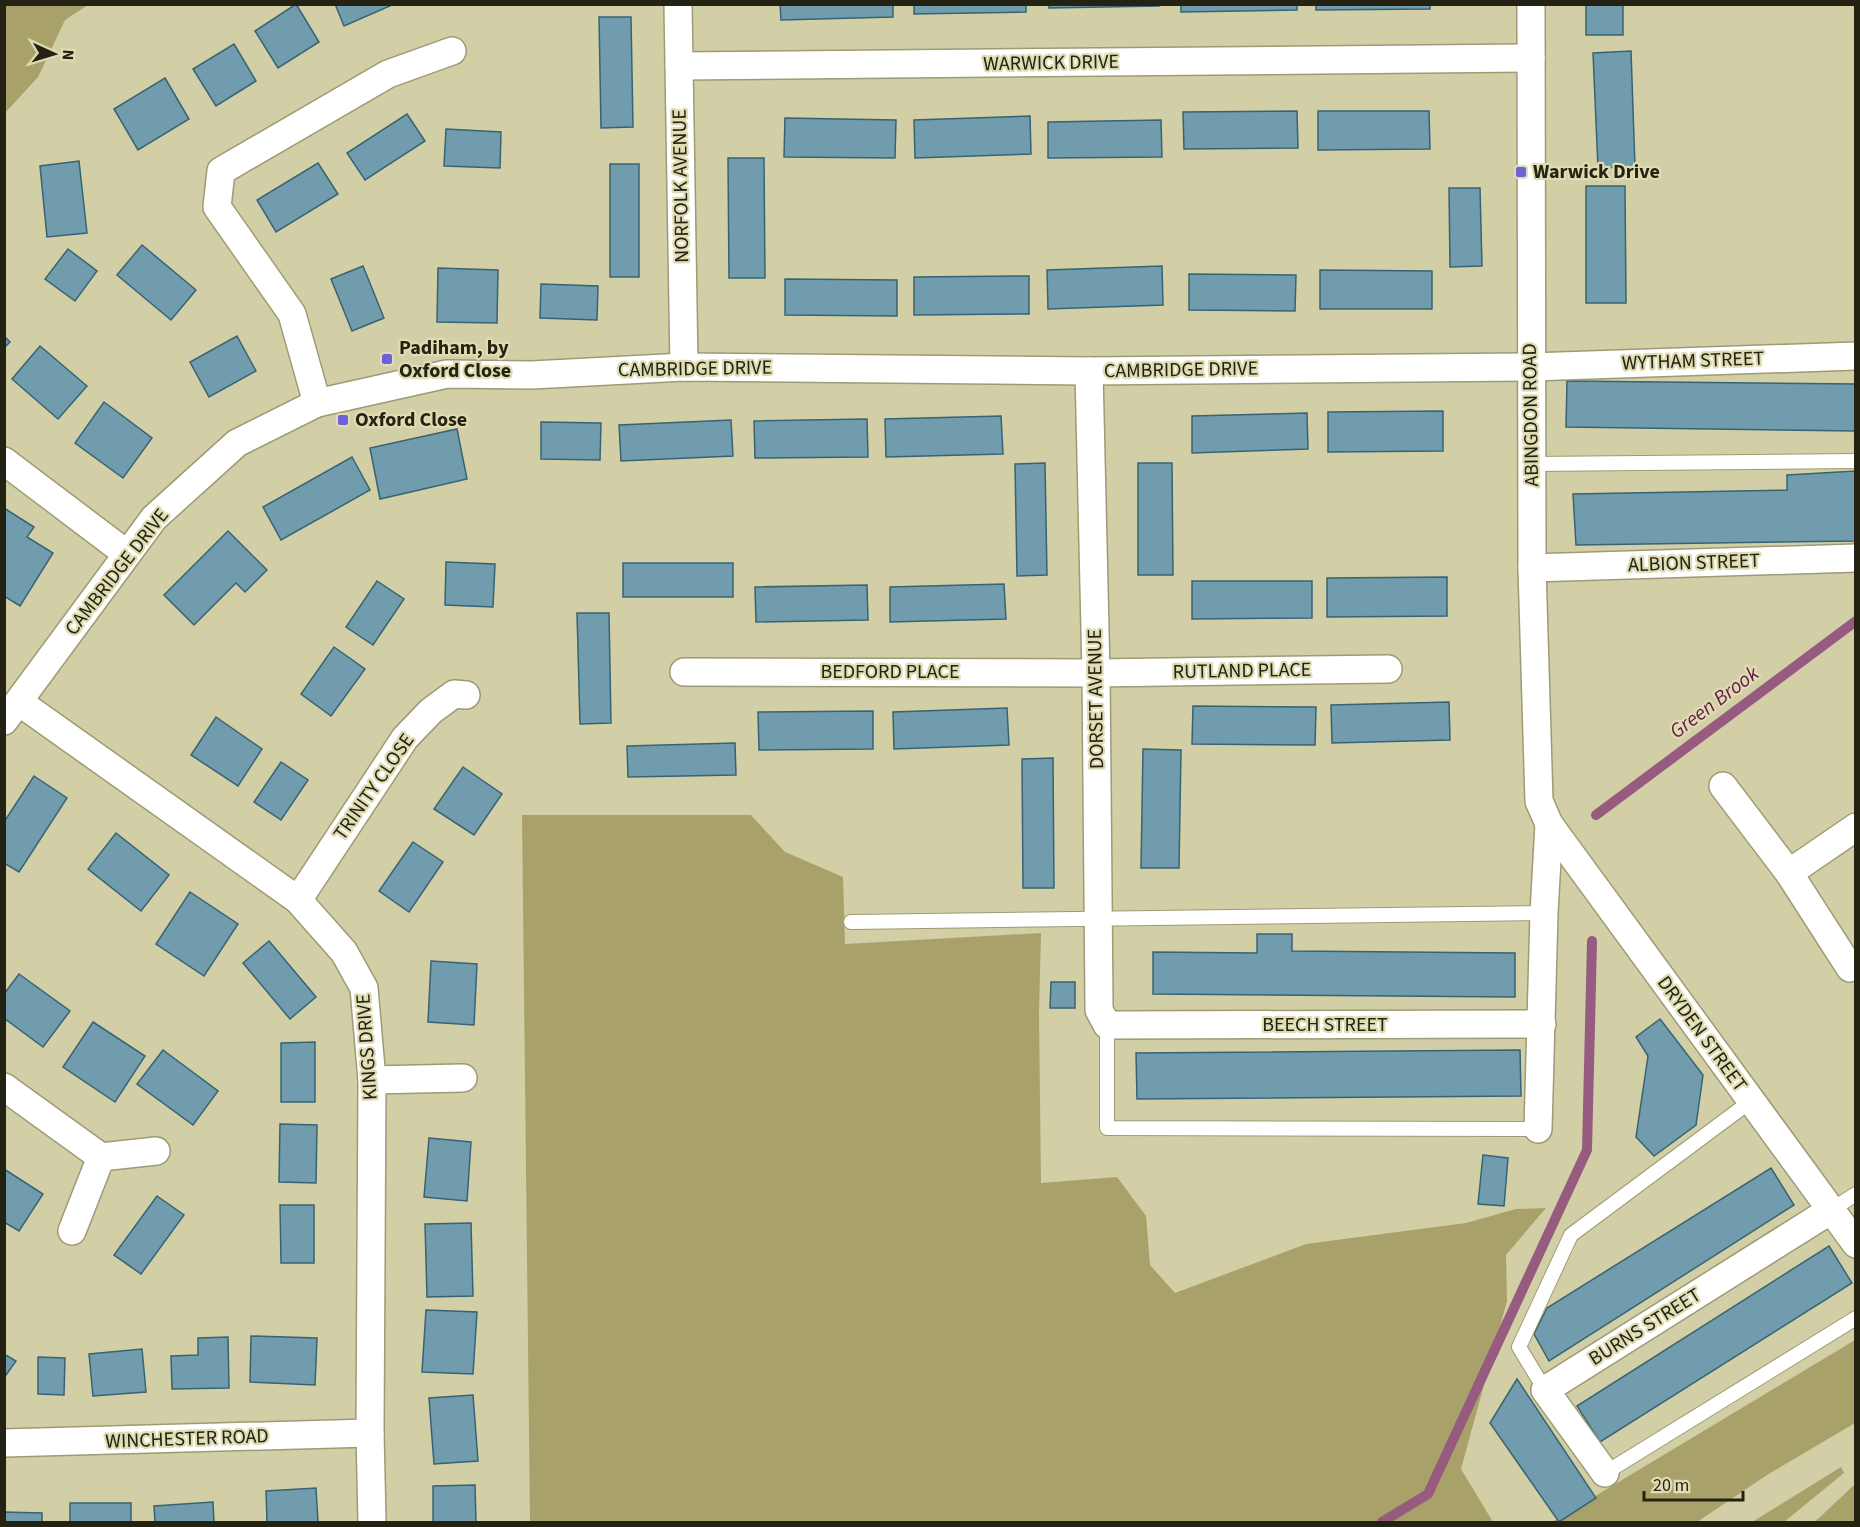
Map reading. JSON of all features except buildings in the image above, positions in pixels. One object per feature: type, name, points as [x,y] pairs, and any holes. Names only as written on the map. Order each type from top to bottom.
[{"type":"street","name":"NORFOLK AVENUE","points":[[678,4],[684,367]]},
{"type":"street","name":"ABINGDON ROAD","points":[[1531,4],[1532,568],[1539,801],[1549,824]]},
{"type":"street","points":[[318,403],[292,314],[217,207],[221,171],[388,74],[452,51]]},
{"type":"street","name":"WARWICK DRIVE","points":[[679,66],[1531,58]]},
{"type":"street","name":"WYTHAM STREET","points":[[1531,366],[1856,356]]},
{"type":"street","name":"CAMBRIDGE DRIVE","points":[[12,712],[154,518],[237,443],[318,403],[447,374],[532,375],[684,367],[1089,371],[1531,366]]},
{"type":"street","name":"DORSET AVENUE","points":[[1089,371],[1096,673],[1099,1010],[1107,1025]]},
{"type":"street","points":[[4,461],[127,554]]},
{"type":"street","name":"ALBION STREET","points":[[1532,568],[1856,558]]},
{"type":"street","name":"RUTLAND PLACE","points":[[1096,673],[1388,669]]},
{"type":"street","name":"BEDFORD PLACE","points":[[684,672],[1096,673]]},
{"type":"street","name":"TRINITY CLOSE","points":[[298,900],[405,738],[431,711],[454,694],[466,695]]},
{"type":"street","name":"KINGS DRIVE","points":[[12,712],[298,900],[344,952],[364,988],[372,1080],[370,1433],[372,1522]]},
{"type":"street","points":[[1723,786],[1789,873],[1853,972]]},
{"type":"street","points":[[1538,1129],[1549,824]]},
{"type":"street","name":"DRYDEN STREET","points":[[1549,824],[1856,1244]]},
{"type":"street","points":[[1789,873],[1856,827]]},
{"type":"street","name":"BEECH STREET","points":[[1107,1025],[1542,1024]]},
{"type":"street","points":[[372,1080],[463,1078]]},
{"type":"street","points":[[4,1087],[101,1157],[156,1151]]},
{"type":"street","points":[[72,1231],[101,1157]]},
{"type":"street","name":"BURNS STREET","points":[[1545,1390],[1831,1210]]},
{"type":"street","points":[[1545,1390],[1605,1473]]},
{"type":"street","name":"WINCHESTER ROAD","points":[[4,1443],[370,1433]]},
{"type":"lane","points":[[1532,464],[1856,461]]},
{"type":"lane","points":[[851,922],[1544,913]]},
{"type":"lane","points":[[1107,1025],[1107,1128],[1538,1129]]},
{"type":"lane","points":[[1545,1390],[1519,1347],[1571,1235],[1751,1101]]},
{"type":"lane","points":[[1831,1210],[1856,1194]]},
{"type":"lane","points":[[1605,1473],[1856,1318]]},
{"type":"shaded area","points":[[5,4],[88,5],[65,20],[38,77],[5,113]]},
{"type":"shaded area","points":[[522,815],[751,815],[785,852],[843,877],[845,944],[1041,933],[1039,1013],[1041,1183],[1117,1177],[1146,1216],[1150,1265],[1175,1293],[1306,1244],[1466,1223],[1516,1209],[1546,1208],[1506,1255],[1507,1301],[1461,1469],[1493,1522],[530,1522]]},
{"type":"shaded area","points":[[1855,1340],[1855,1423],[1767,1475],[1697,1522],[1552,1522]]},
{"type":"shaded area","points":[[1841,1467],[1844,1473],[1784,1522],[1752,1522]]},
{"type":"shaded area","points":[[1855,1484],[1855,1522],[1813,1522],[1818,1519]]},
{"type":"waterway","name":"Green Brook","points":[[1596,815],[1856,621]]},
{"type":"waterway","points":[[1382,1522],[1428,1494],[1587,1150],[1592,941]]},
{"type":"place","name":"Warwick Drive","points":[[1521,172]]},
{"type":"place","name":"Padiham, by Oxford Close","points":[[387,359]]},
{"type":"place","name":"Oxford Close","points":[[343,420]]}]
